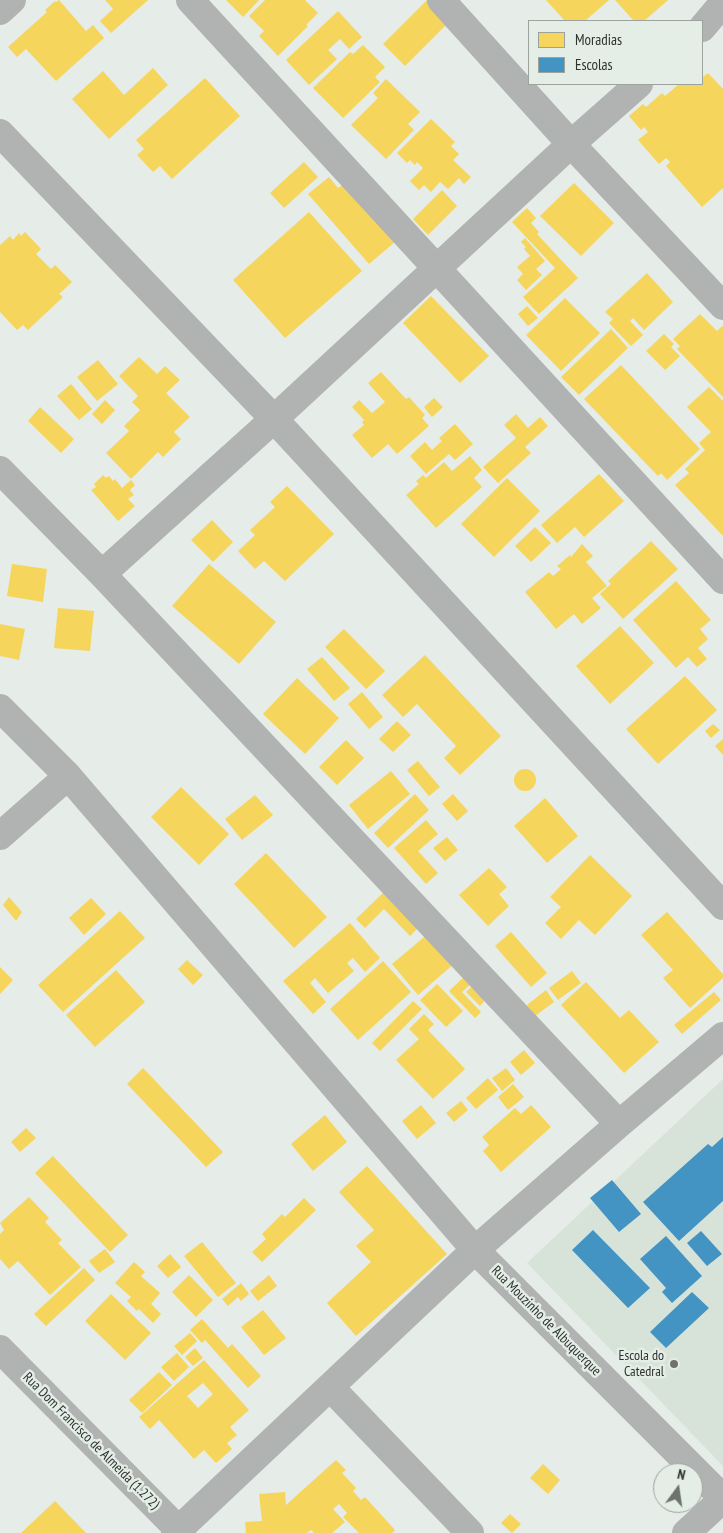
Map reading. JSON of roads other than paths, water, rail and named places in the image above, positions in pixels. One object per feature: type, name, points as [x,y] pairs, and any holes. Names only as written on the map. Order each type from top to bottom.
[{"type":"street","points":[[0,11],[12,0]]},
{"type":"street","points":[[190,0],[723,580]]},
{"type":"street","points":[[441,0],[571,144],[723,306]]},
{"type":"street","points":[[703,27],[723,3]]},
{"type":"street","points":[[102,574],[638,85]]},
{"type":"street","points":[[0,133],[274,419],[723,906]]},
{"type":"street","points":[[0,470],[102,574],[619,1124]]},
{"type":"street","name":"Rua Mouzinho de Albuquerque","points":[[0,708],[68,776],[476,1250],[723,1498]]},
{"type":"street","points":[[0,836],[68,776]]},
{"type":"street","points":[[179,1532],[330,1386],[476,1250],[619,1124],[723,1036]]},
{"type":"street","name":"Rua Dom Francisco de Almeida (1.272)","points":[[0,1349],[179,1532]]},
{"type":"street","points":[[330,1386],[470,1533]]},
{"type":"street","points":[[686,1533],[723,1498]]},
{"type":"place","name":"Escola do Catedral","points":[[674,1364]]}]
